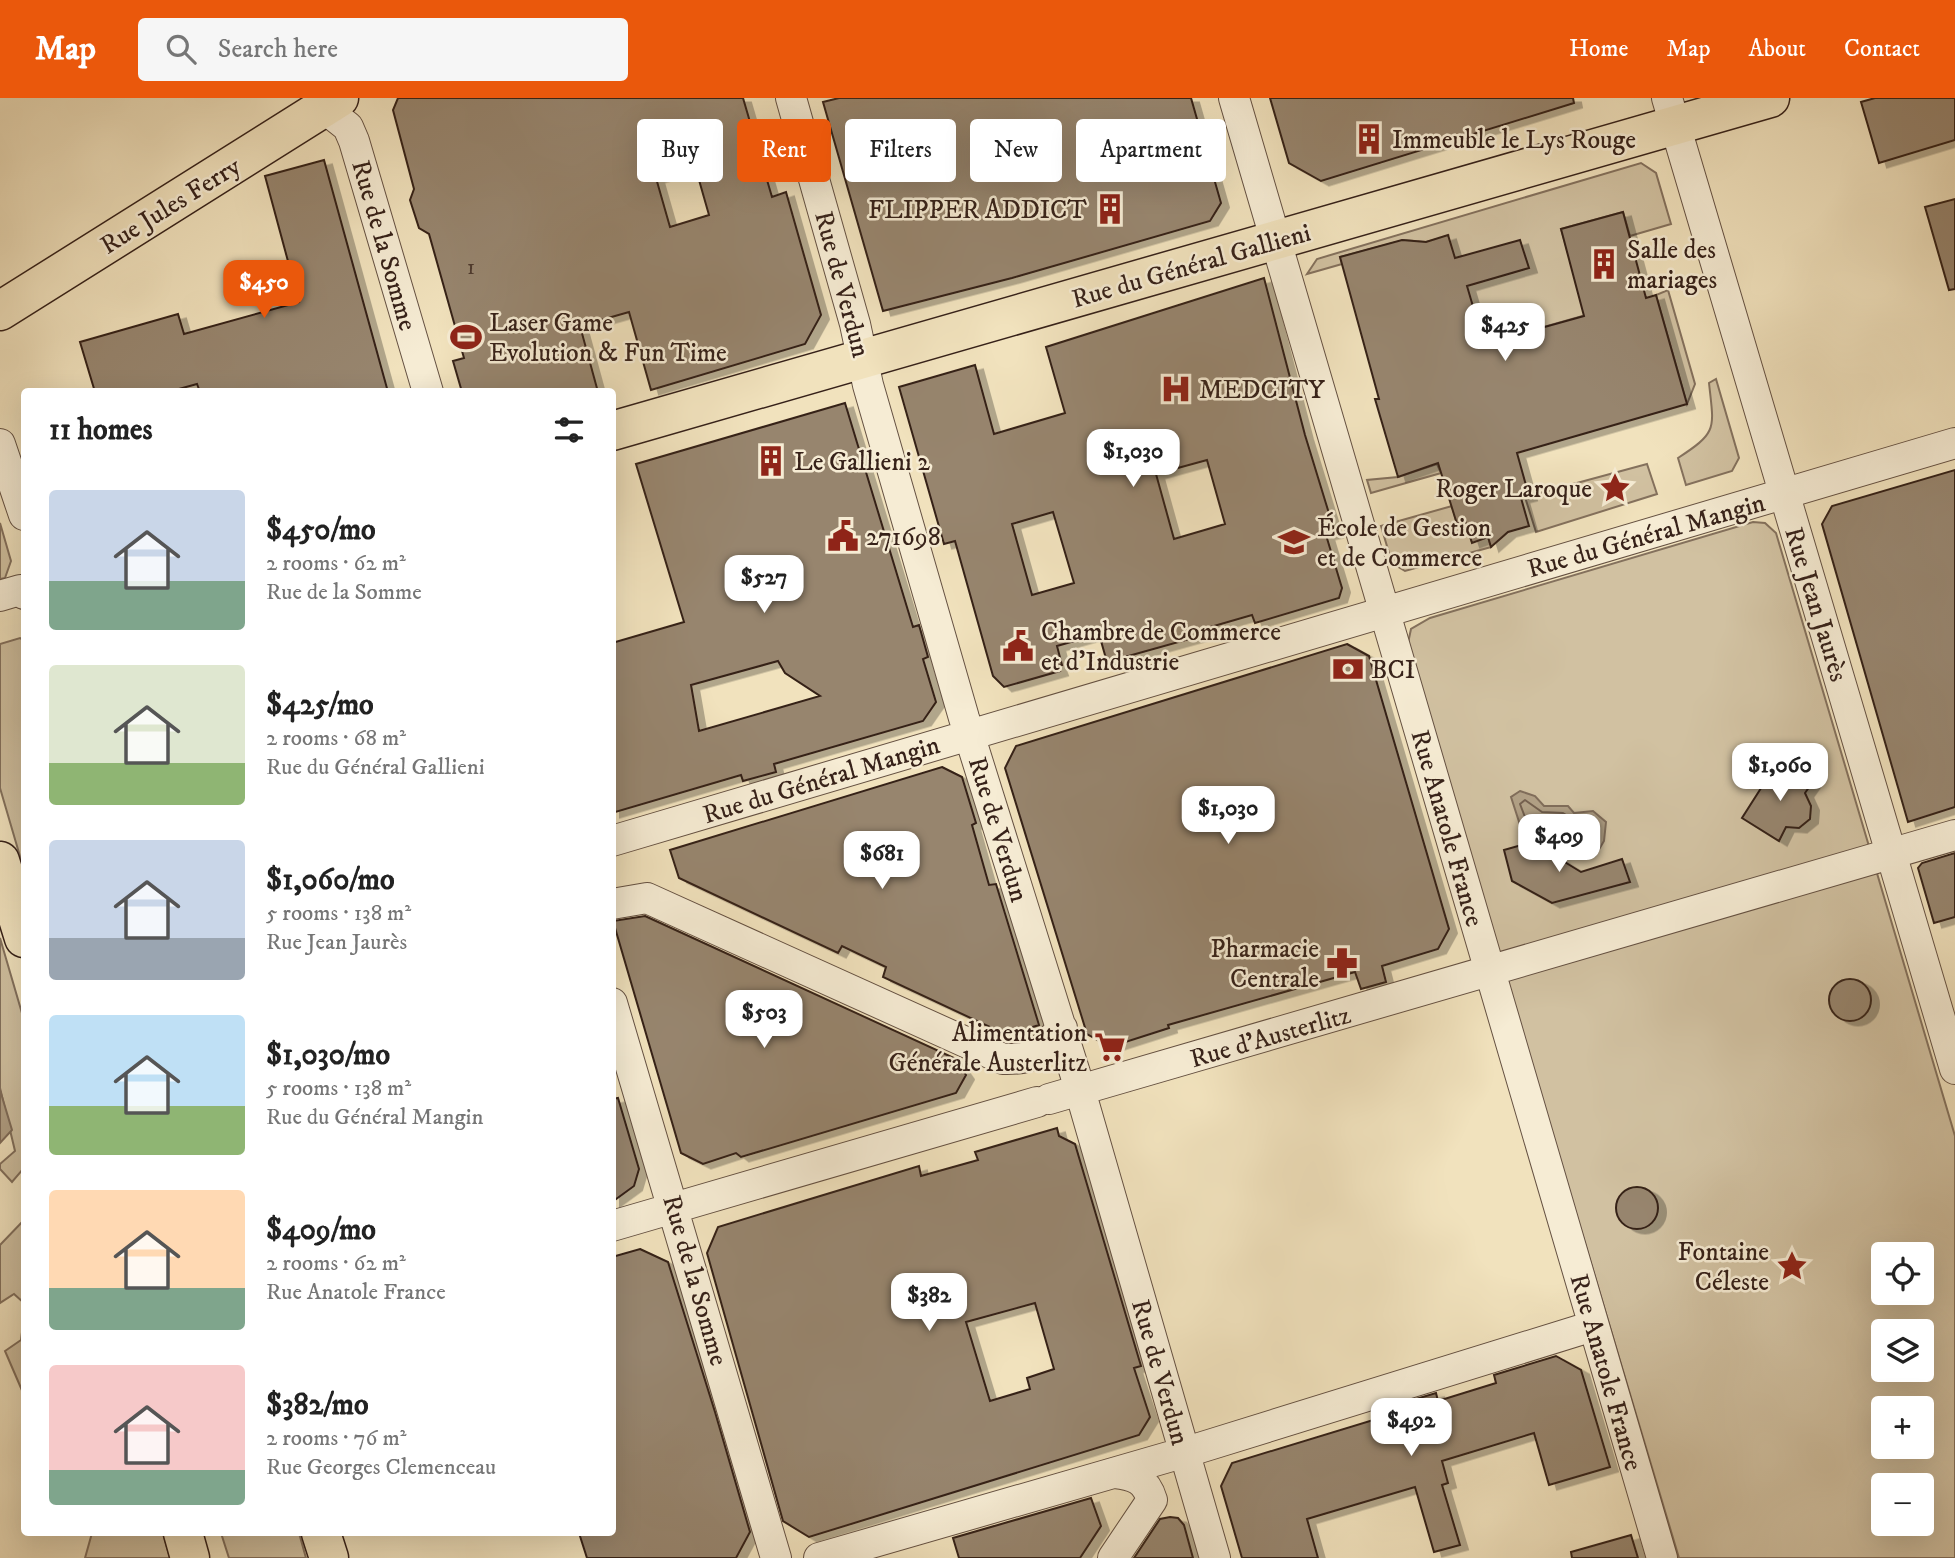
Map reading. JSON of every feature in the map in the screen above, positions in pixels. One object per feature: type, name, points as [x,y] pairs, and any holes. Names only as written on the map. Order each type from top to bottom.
[{"type":"main road","name":"Rue du Général Gallieni","points":[[616,430],[1275,240],[1671,112],[1770,98]]},
{"type":"main road","name":"Rue Jules Ferry","points":[[0,311],[331,103]]},
{"type":"main road","points":[[0,861],[21,928]]},
{"type":"main road","points":[[184,1536],[190,1558]]},
{"type":"main road","points":[[207,1536],[214,1558]]},
{"type":"main road","points":[[322,1536],[329,1558]]},
{"type":"street","name":"Rue de Verdun","points":[[792,98],[864,358],[868,385],[969,734],[1062,1028],[1215,1558]]},
{"type":"street","name":"Rue Anatole France","points":[[1234,98],[1662,1558]]},
{"type":"street","name":"Rue de la Somme","points":[[331,103],[348,127],[354,141],[427,388]]},
{"type":"street","name":"Rue Jean Jaurès","points":[[1671,112],[1955,1069]]},
{"type":"street","name":"Rue du Général Mangin","points":[[616,840],[1955,443]]},
{"type":"street","points":[[0,444],[21,505]]},
{"type":"street","points":[[0,596],[21,591]]},
{"type":"street","points":[[1891,854],[1955,835]]},
{"type":"street","name":"Rue d'Austerlitz","points":[[616,1225],[1891,854]]},
{"type":"street","points":[[616,903],[647,898],[1003,1059],[1019,1059],[1038,1054],[1062,1028]]},
{"type":"street","name":"Rue de la Somme","points":[[616,1016],[776,1558]]},
{"type":"street","points":[[819,1558],[1185,1453],[1592,1326]]},
{"type":"street","points":[[1115,1473],[1134,1475],[1148,1486],[1152,1500]]},
{"type":"street","points":[[1113,1558],[1152,1500],[1168,1493],[1189,1499],[1202,1514]]},
{"type":"shaded area","points":[[1641,163],[1656,173],[1671,224],[1630,236],[1623,212],[1561,229],[1586,315],[1484,344],[1432,271],[1448,236],[1426,242],[1404,240],[1340,257],[1342,264],[1307,274],[1317,259]]},
{"type":"shaded area","points":[[1668,290],[1695,384],[1687,404],[1656,295]]},
{"type":"shaded area","points":[[1716,379],[1739,458],[1732,471],[1686,485],[1678,458],[1707,435],[1712,420],[1709,383]]},
{"type":"shaded area","points":[[1437,464],[1441,473],[1371,493],[1367,480],[1398,477]]},
{"type":"shaded area","points":[[1647,464],[1657,494],[1536,532],[1525,497]]},
{"type":"shaded area","points":[[1452,506],[1457,524],[1489,514],[1466,525],[1472,542],[1488,537],[1491,547],[1405,571],[1392,563],[1381,526]]},
{"type":"shaded area","points":[[1753,522],[1765,523],[1776,533],[1955,1136],[1955,1558],[1679,1558],[1407,648],[1411,629],[1430,618]]},
{"type":"shaded area","points":[[0,523],[11,561],[5,578],[0,579]]},
{"type":"shaded area","points":[[21,639],[21,860],[0,788],[0,644]]},
{"type":"shaded area","points":[[0,938],[21,1010],[21,1172],[12,1182],[0,1169],[0,1164],[15,1151],[0,1088]]},
{"type":"shaded area","points":[[21,1223],[21,1300],[14,1294],[0,1303],[0,1245]]},
{"type":"shaded area","points":[[21,1340],[21,1388],[5,1351]]},
{"type":"shaded area","points":[[91,1536],[164,1536],[170,1558],[85,1558]]},
{"type":"shaded area","points":[[222,1536],[300,1536],[306,1558],[229,1558]]},
{"type":"water","points":[[1520,791],[1535,796],[1544,806],[1568,806],[1574,813],[1593,811],[1606,822],[1604,841],[1595,856],[1580,857],[1537,831],[1523,834],[1511,797]]},
{"type":"water","points":[[0,1090],[12,1130],[0,1143]]},
{"type":"building","points":[[398,98],[743,98],[749,119],[737,119],[737,182],[768,182],[772,197],[786,192],[821,315],[805,344],[651,390],[629,312],[580,326],[597,388],[461,388],[453,361],[464,358],[429,234],[419,228],[410,200],[414,189],[393,110]]},
{"type":"building","points":[[839,98],[1191,98],[1197,119],[1076,119],[1076,182],[1215,182],[1221,203],[1210,221],[1012,278],[883,311],[846,182],[956,182],[956,119],[845,119],[845,179],[831,130],[831,119],[828,119],[823,102]]},
{"type":"building","name":"Immeuble le Lys Rouge","points":[[1270,98],[1573,98],[1574,103],[1321,181],[1289,163]]},
{"type":"building","points":[[1875,98],[1955,98],[1955,140],[1879,163],[1861,102]]},
{"type":"building","points":[[324,160],[387,388],[198,388],[197,384],[182,388],[94,388],[80,342],[178,314],[184,334],[299,302],[265,176]]},
{"type":"building","points":[[1955,199],[1955,289],[1949,290],[1925,207]]},
{"type":"building","points":[[1623,212],[1646,298],[1656,295],[1687,404],[1517,453],[1529,496],[1521,498],[1529,526],[1508,532],[1491,547],[1488,537],[1472,543],[1465,521],[1457,524],[1438,463],[1398,477],[1375,399],[1379,399],[1340,257],[1402,240],[1426,242],[1448,235],[1455,258],[1520,240],[1529,268],[1467,286],[1484,344],[1584,316],[1561,229]]},
{"type":"building","points":[[1264,278],[1305,435],[1335,533],[1326,535],[1342,588],[1339,598],[1255,623],[1252,615],[1200,630],[1200,636],[1107,662],[1099,634],[1057,646],[1062,665],[1058,666],[1060,671],[1004,687],[993,676],[955,541],[944,544],[899,387],[975,365],[994,434],[1065,413],[1046,347]],"holes":[[[1207,460],[1225,524],[1174,539],[1156,474]],[[1053,512],[1074,583],[1032,595],[1012,524]]]},
{"type":"building","points":[[845,403],[913,627],[919,625],[928,657],[923,659],[936,702],[923,721],[774,764],[776,772],[743,781],[741,775],[616,812],[616,642],[684,622],[636,464]],"holes":[[[778,661],[785,673],[820,696],[699,731],[691,685]]]},
{"type":"building","points":[[1955,470],[1955,807],[1908,822],[1822,524],[1832,506]]},
{"type":"building","points":[[1347,644],[1369,656],[1449,929],[1438,949],[1382,966],[1386,982],[1361,989],[1355,972],[1168,1025],[1169,1028],[1110,1047],[1087,1034],[1005,768],[1016,746]]},
{"type":"building","points":[[1777,763],[1812,783],[1805,793],[1811,806],[1810,819],[1799,828],[1786,827],[1779,841],[1742,818]]},
{"type":"building","points":[[942,767],[962,777],[976,823],[972,825],[989,885],[996,884],[1039,1025],[1007,1035],[883,977],[886,967],[842,946],[838,953],[679,878],[670,850]]},
{"type":"building","points":[[1532,842],[1581,872],[1622,859],[1630,882],[1552,903],[1512,881],[1504,850]]},
{"type":"building","points":[[1955,853],[1955,917],[1934,923],[1918,868],[1922,863]]},
{"type":"building","points":[[645,916],[954,1058],[966,1075],[956,1093],[741,1157],[736,1153],[703,1164],[681,1153],[616,931],[616,921]]},
{"type":"building","points":[[1850,979],[1865,985],[1871,1000],[1865,1015],[1850,1021],[1835,1015],[1829,1000],[1835,985]]},
{"type":"building","points":[[616,1098],[639,1169],[634,1186],[616,1199]]},
{"type":"building","points":[[1057,1128],[1059,1136],[1075,1144],[1141,1366],[1134,1368],[1150,1417],[1139,1435],[809,1537],[783,1521],[707,1253],[718,1227],[919,1166],[921,1176],[978,1160],[975,1152]],"holes":[[[1035,1303],[1054,1369],[1027,1378],[1030,1389],[990,1401],[966,1322]]]},
{"type":"building","points":[[1637,1187],[1652,1193],[1658,1208],[1652,1223],[1637,1229],[1622,1223],[1616,1208],[1622,1193]]},
{"type":"building","points":[[640,1249],[668,1262],[750,1532],[736,1558],[587,1558],[580,1536],[616,1536],[616,1256]]},
{"type":"building","points":[[1556,1356],[1581,1370],[1610,1467],[1549,1485],[1534,1433],[1442,1461],[1448,1483],[1442,1485],[1460,1545],[1434,1552],[1415,1487],[1307,1519],[1318,1558],[1242,1558],[1221,1486],[1232,1463],[1416,1407],[1416,1399],[1436,1393],[1438,1401],[1496,1383],[1494,1375]]},
{"type":"building","points":[[1091,1498],[1101,1526],[1080,1558],[959,1558],[953,1538]]},
{"type":"building","points":[[1178,1518],[1184,1525],[1193,1558],[1134,1558],[1160,1519]]},
{"type":"building","points":[[1631,1535],[1638,1558],[1572,1558],[1571,1552]]},
{"type":"place","name":"Immeuble le Lys Rouge","points":[[1369,139]]},
{"type":"place","name":"FLIPPER ADDICT","points":[[1110,209]]},
{"type":"place","name":"Salle des mariages","points":[[1604,264]]},
{"type":"place","name":"Laser Game Evolution & Fun Time","points":[[466,337]]},
{"type":"place","name":"MEDCITY","points":[[1176,389]]},
{"type":"place","name":"Le Gallieni 2","points":[[771,461]]},
{"type":"place","name":"Roger Laroque","points":[[1615,488]]},
{"type":"place","name":"271698","points":[[843,536]]},
{"type":"place","name":"École de Gestion et de Commerce","points":[[1294,542]]},
{"type":"place","name":"Chambre de Commerce et d'Industrie","points":[[1018,646]]},
{"type":"place","name":"BCI","points":[[1348,669]]},
{"type":"place","name":"Pharmacie Centrale","points":[[1342,963]]},
{"type":"place","name":"Alimentation Générale Austerlitz","points":[[1110,1047]]},
{"type":"place","name":"Fontaine Céleste","points":[[1792,1266]]}]
